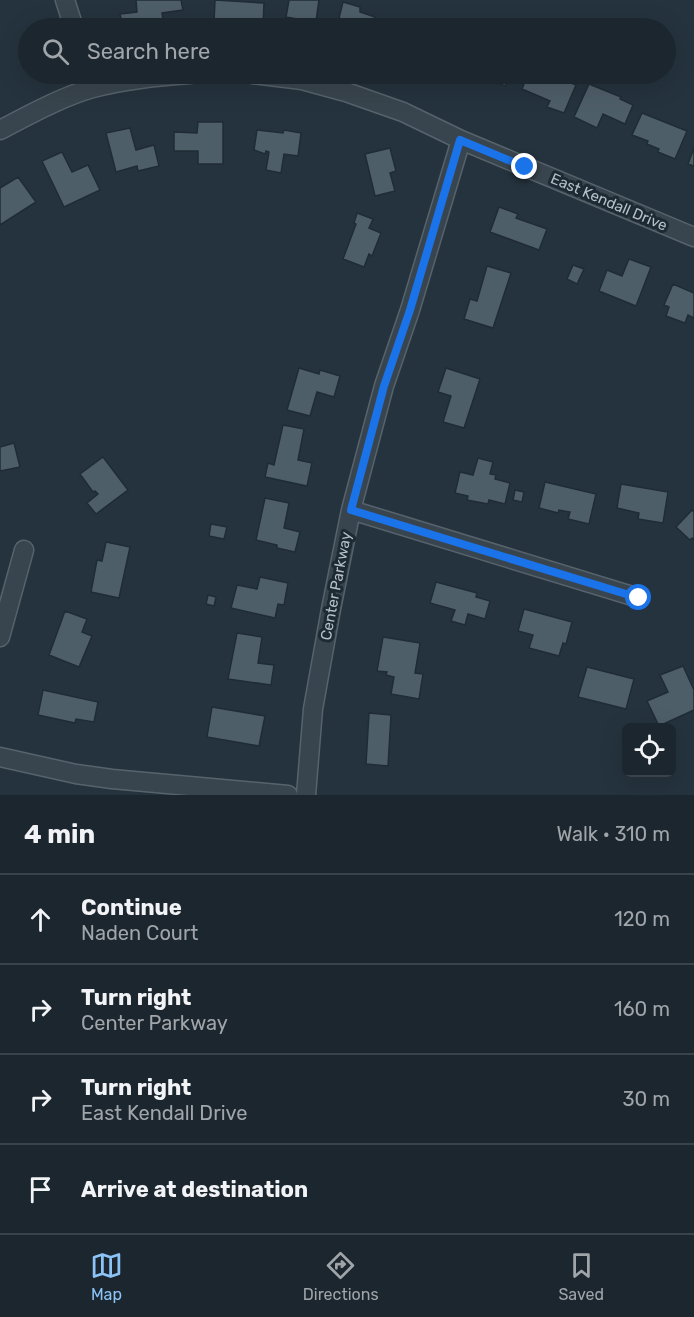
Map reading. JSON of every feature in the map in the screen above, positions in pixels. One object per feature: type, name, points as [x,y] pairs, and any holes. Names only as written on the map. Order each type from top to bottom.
[{"type":"street","points":[[65,0],[71,18]]},
{"type":"street","points":[[0,130],[85,84]]},
{"type":"street","name":"East Kendall Drive","points":[[317,84],[403,112],[460,140],[694,237]]},
{"type":"street","name":"Center Parkway","points":[[306,795],[313,709],[351,510],[384,386],[410,310],[460,140]]},
{"type":"street","points":[[351,510],[639,598]]},
{"type":"street","points":[[0,637],[24,550]]},
{"type":"street","points":[[0,757],[76,774],[112,779],[288,795]]},
{"type":"building","points":[[136,0],[181,0],[183,10],[162,13],[163,18],[121,18],[120,14],[137,12]]},
{"type":"building","points":[[215,0],[264,3],[263,18],[214,18]]},
{"type":"building","points":[[289,0],[319,0],[316,18],[286,17]]},
{"type":"building","points":[[343,2],[360,7],[360,12],[375,17],[375,18],[339,18]]},
{"type":"building","points":[[524,84],[576,85],[564,113],[547,107],[550,101],[522,89]]},
{"type":"building","points":[[589,84],[621,97],[620,99],[633,105],[625,124],[603,114],[597,128],[574,117]]},
{"type":"building","points":[[642,113],[687,131],[675,159],[658,152],[659,149],[647,144],[648,141],[632,135]]},
{"type":"building","points":[[198,122],[223,122],[223,164],[198,164],[198,151],[174,151],[174,132],[197,133]]},
{"type":"building","points":[[130,128],[136,150],[154,145],[159,166],[138,171],[137,166],[116,172],[106,133]]},
{"type":"building","points":[[257,130],[283,133],[284,130],[301,133],[298,156],[284,154],[281,173],[266,170],[269,152],[266,151],[265,154],[254,150]]},
{"type":"building","points":[[390,148],[396,171],[390,173],[395,191],[375,196],[365,154]]},
{"type":"building","points":[[694,148],[694,166],[688,164]]},
{"type":"building","points":[[62,152],[72,172],[88,165],[100,190],[64,207],[42,161]]},
{"type":"building","points":[[18,177],[36,202],[0,225],[0,188]]},
{"type":"building","points":[[499,207],[518,214],[516,218],[547,229],[539,250],[490,232]]},
{"type":"building","points":[[357,213],[373,219],[369,228],[381,233],[372,256],[369,254],[364,267],[343,259],[356,224],[354,223]]},
{"type":"building","points":[[629,259],[651,267],[636,306],[599,291],[607,270],[622,276]]},
{"type":"building","points":[[573,265],[584,269],[577,284],[567,279]]},
{"type":"building","points":[[487,266],[511,273],[493,328],[464,319],[470,299],[477,301]]},
{"type":"building","points":[[673,284],[694,293],[694,318],[688,315],[685,323],[666,316],[669,307],[664,305]]},
{"type":"building","points":[[299,368],[319,374],[320,370],[340,376],[334,397],[317,392],[310,416],[287,410]]},
{"type":"building","points":[[446,368],[480,379],[464,428],[443,422],[451,396],[438,392]]},
{"type":"building","points":[[283,425],[304,429],[298,460],[312,463],[307,486],[265,477],[268,463],[274,465]]},
{"type":"building","points":[[14,443],[20,467],[0,471],[0,447]]},
{"type":"building","points":[[103,457],[128,490],[96,514],[87,503],[98,494],[93,492],[80,474]]},
{"type":"building","points":[[478,458],[493,462],[490,474],[496,475],[495,479],[510,483],[505,504],[489,500],[488,504],[467,500],[468,496],[455,493],[460,472],[473,475]]},
{"type":"building","points":[[545,482],[596,494],[589,524],[568,519],[570,512],[559,510],[558,513],[539,508]]},
{"type":"building","points":[[621,484],[668,492],[663,523],[638,519],[639,513],[617,508]]},
{"type":"building","points":[[515,490],[524,492],[522,502],[513,500]]},
{"type":"building","points":[[265,498],[289,503],[284,528],[300,532],[295,552],[256,540]]},
{"type":"building","points":[[692,510],[694,512],[694,540],[692,538],[690,540],[676,527]]},
{"type":"building","points":[[211,524],[227,527],[224,539],[209,536]]},
{"type":"building","points":[[106,542],[130,547],[119,598],[91,592],[97,560],[102,561]]},
{"type":"building","points":[[260,577],[288,583],[284,605],[278,604],[275,618],[231,608],[237,585],[257,589]]},
{"type":"building","points":[[436,582],[477,593],[476,597],[490,601],[485,619],[468,614],[465,625],[451,621],[455,610],[430,603]]},
{"type":"building","points":[[208,595],[216,597],[214,606],[206,604]]},
{"type":"building","points":[[524,609],[572,622],[566,644],[563,643],[559,656],[529,648],[533,635],[518,631]]},
{"type":"building","points":[[65,611],[87,619],[82,632],[92,636],[79,667],[49,655]]},
{"type":"building","points":[[237,633],[262,637],[258,663],[274,665],[271,685],[228,679]]},
{"type":"building","points":[[383,637],[420,643],[415,673],[423,674],[419,699],[391,694],[394,677],[386,675],[387,672],[377,671]]},
{"type":"building","points":[[683,666],[694,690],[694,710],[666,723],[658,723],[647,701],[668,692],[660,675]]},
{"type":"building","points":[[587,667],[634,679],[626,709],[578,697]]},
{"type":"building","points":[[43,690],[98,702],[94,722],[76,719],[75,723],[38,715]]},
{"type":"building","points":[[212,707],[265,716],[259,746],[207,737]]},
{"type":"building","points":[[369,713],[391,715],[388,766],[366,764]]},
{"type":"route","points":[[525,167],[460,140],[410,310],[384,386],[351,510],[639,598]]}]
